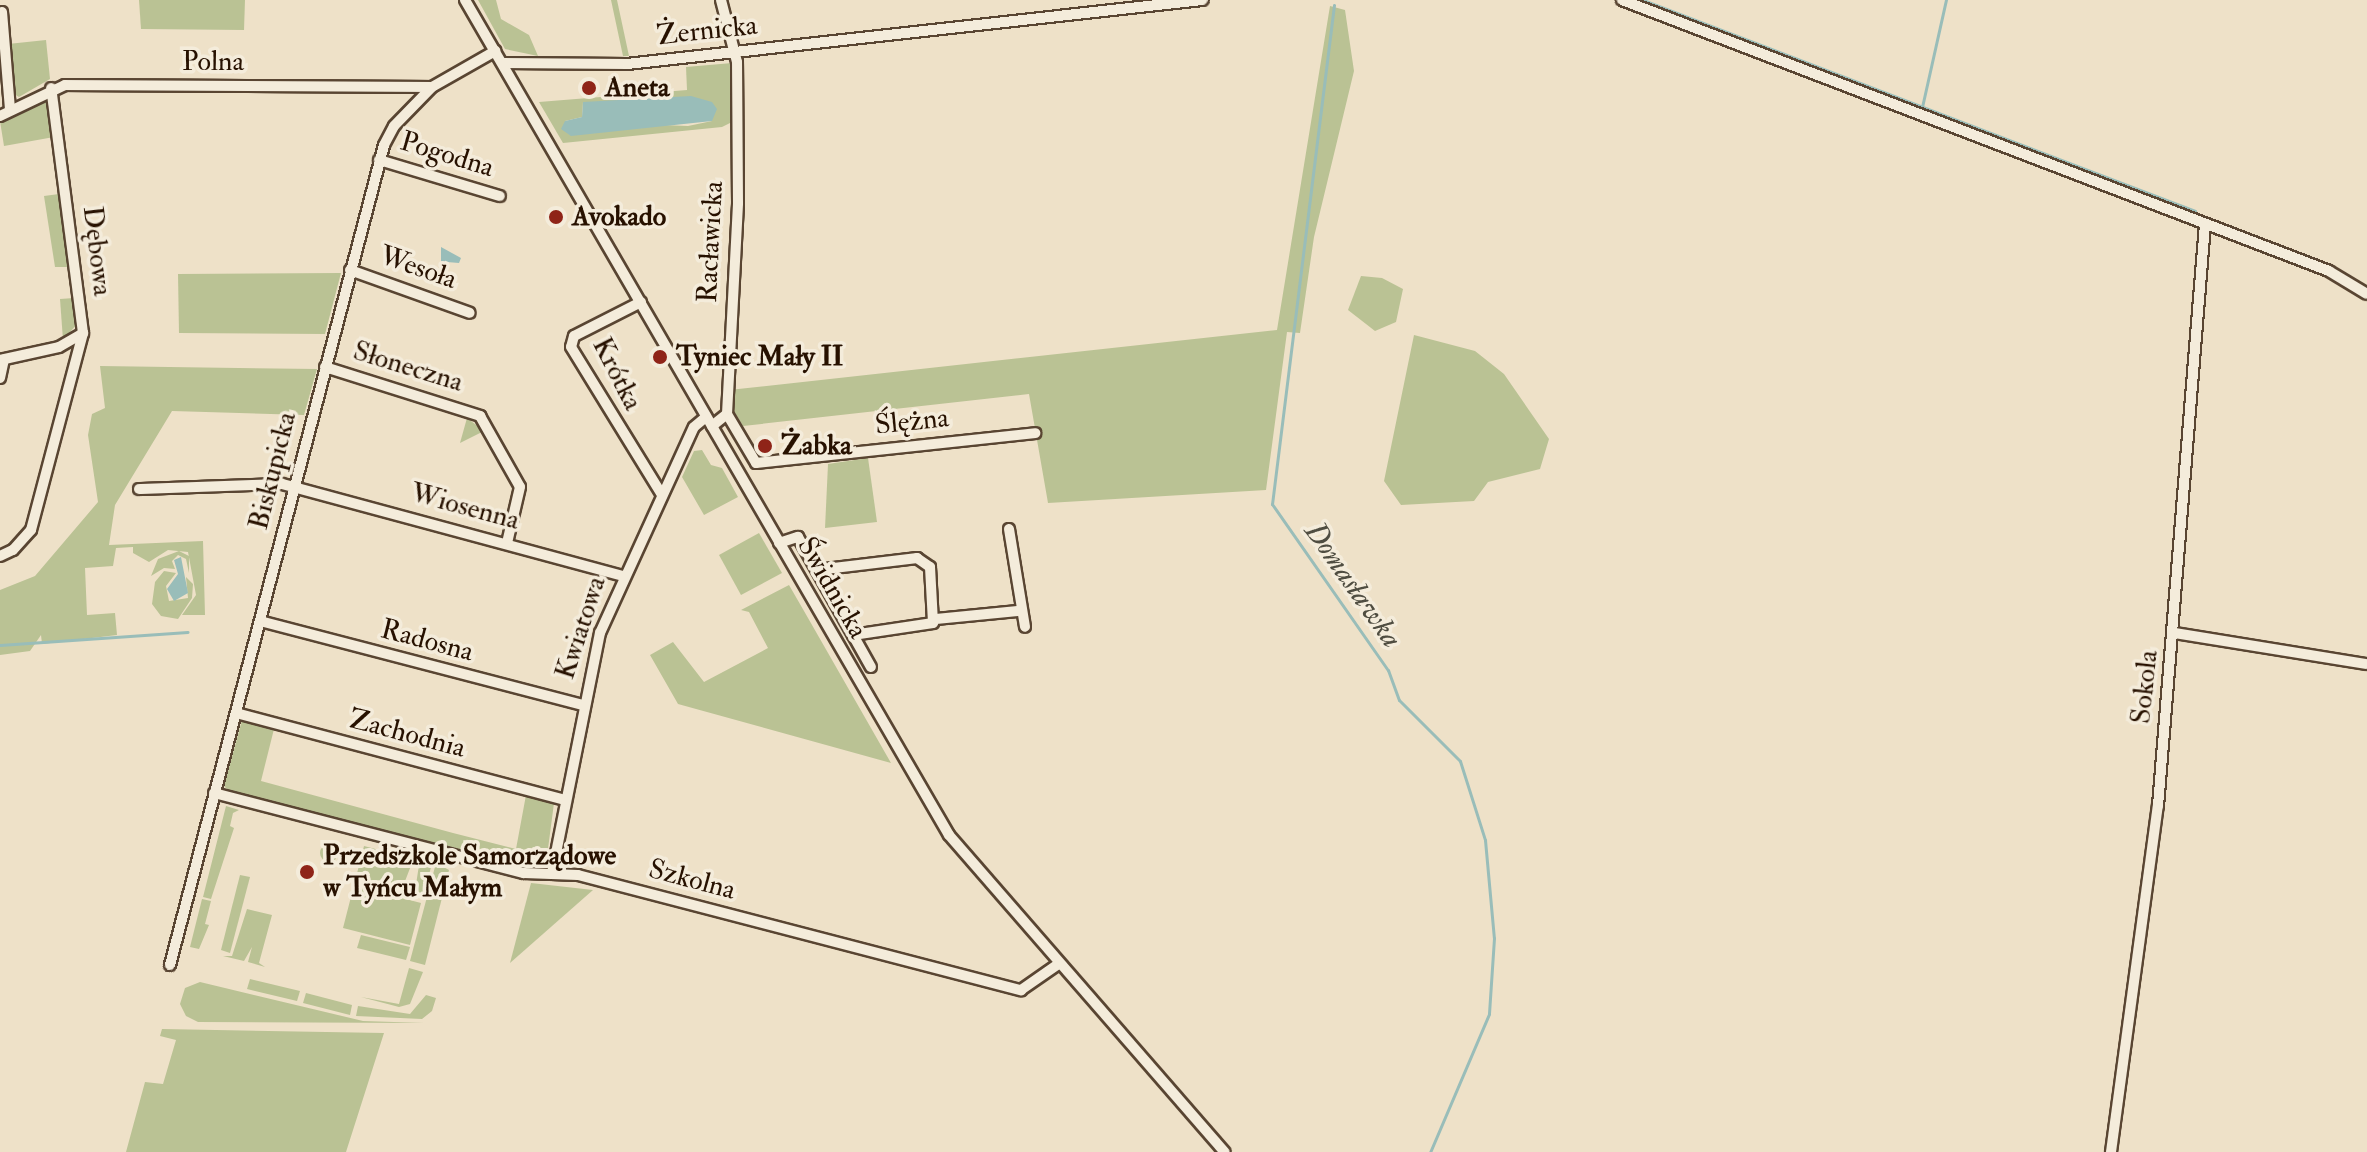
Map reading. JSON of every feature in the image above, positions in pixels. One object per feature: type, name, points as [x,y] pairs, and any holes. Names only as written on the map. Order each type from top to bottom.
[{"type":"street","name":"Świdnicka","points":[[465,0],[949,835],[1057,965],[1225,1152]]},
{"type":"street","name":"Racławicka","points":[[721,0],[738,84],[738,203],[727,414]]},
{"type":"street","name":"Żernicka","points":[[503,63],[627,64],[1202,0]]},
{"type":"street","points":[[1622,0],[2329,271],[2367,294]]},
{"type":"street","points":[[2,12],[10,109]]},
{"type":"street","name":"Biskupicka","points":[[172,959],[379,160],[394,126],[432,87],[495,51]]},
{"type":"street","name":"Polna","points":[[0,116],[51,88],[432,87]]},
{"type":"street","name":"Dębowa","points":[[2,360],[59,347],[83,333],[51,88]]},
{"type":"street","name":"Pogodna","points":[[379,160],[500,196]]},
{"type":"street","name":"Sokola","points":[[2111,1152],[2144,933],[2175,633],[2205,224]]},
{"type":"street","name":"Wesoła","points":[[350,270],[470,313]]},
{"type":"street","name":"Krótka","points":[[641,302],[574,336],[571,347],[662,495]]},
{"type":"street","points":[[0,556],[13,550],[31,530],[83,333]]},
{"type":"street","points":[[0,378],[2,360]]},
{"type":"street","name":"Słoneczna","points":[[325,367],[480,416],[520,487],[507,543]]},
{"type":"street","points":[[709,421],[727,414]]},
{"type":"street","name":"Ślężna","points":[[727,414],[756,463],[1035,433]]},
{"type":"street","name":"Kwiatowa","points":[[552,873],[583,705],[600,633],[623,576],[694,427],[709,421]]},
{"type":"street","name":"Wiosenna","points":[[139,489],[294,486],[623,576]]},
{"type":"street","points":[[1009,529],[1018,611],[1025,627]]},
{"type":"street","points":[[779,543],[798,537],[871,667]]},
{"type":"street","points":[[817,570],[922,558],[930,567],[936,619]]},
{"type":"street","points":[[853,635],[924,628],[936,619],[1018,611]]},
{"type":"street","name":"Radosna","points":[[260,621],[583,705]]},
{"type":"street","points":[[2175,633],[2367,664]]},
{"type":"street","name":"Zachodnia","points":[[236,713],[565,800]]},
{"type":"street","name":"Szkolna","points":[[214,793],[524,873],[552,873],[1021,990],[1057,965]]},
{"type":"green space","points":[[139,0],[245,0],[244,30],[141,29]]},
{"type":"green space","points":[[478,0],[496,0],[501,19],[529,35],[538,56],[505,49]]},
{"type":"green space","points":[[611,0],[617,0],[629,56],[623,56]]},
{"type":"green space","points":[[1330,6],[1345,10],[1354,71],[1314,237],[1300,333],[1287,332],[1266,490],[1048,503],[1029,394],[743,426],[730,405],[729,390],[1277,330]]},
{"type":"green space","points":[[46,40],[50,79],[19,97],[14,94],[8,44]]},
{"type":"green space","points":[[732,63],[734,121],[722,127],[563,143],[539,102],[687,90],[686,67]],"holes":[[[583,102],[712,121],[688,126],[565,121],[582,117]]]},
{"type":"green space","points":[[48,95],[54,137],[4,146],[0,121]]},
{"type":"green space","points":[[59,194],[68,267],[55,267],[44,196]]},
{"type":"green space","points":[[341,273],[325,334],[179,333],[178,274]]},
{"type":"green space","points":[[1361,276],[1382,278],[1403,289],[1396,322],[1375,331],[1348,310]]},
{"type":"green space","points":[[74,298],[78,323],[63,340],[60,299]]},
{"type":"green space","points":[[1414,335],[1475,351],[1504,374],[1549,439],[1540,469],[1488,482],[1474,501],[1401,505],[1384,481]]},
{"type":"green space","points":[[100,366],[317,369],[304,415],[172,411],[115,505],[109,545],[203,541],[205,615],[182,615],[196,595],[188,552],[168,550],[149,562],[133,553],[133,547],[116,548],[113,566],[85,568],[87,615],[115,613],[117,635],[42,644],[41,635],[30,651],[0,655],[0,590],[35,576],[98,502],[88,435],[92,414],[105,408]]},
{"type":"green space","points":[[467,418],[484,431],[460,443]]},
{"type":"green space","points":[[702,450],[711,465],[722,468],[738,497],[704,515],[682,477],[694,451]]},
{"type":"green space","points":[[868,458],[877,522],[825,528],[828,464]]},
{"type":"green space","points":[[759,533],[782,573],[741,595],[719,555]]},
{"type":"green space","points":[[179,551],[189,556],[189,573],[186,559],[178,555],[172,561],[175,569],[164,568],[151,576],[158,559]]},
{"type":"green space","points":[[164,571],[176,573],[166,586],[169,601],[188,598],[186,577],[193,584],[192,598],[178,619],[161,616],[152,604],[155,582]]},
{"type":"green space","points":[[789,585],[891,763],[678,704],[650,655],[673,642],[704,682],[768,648],[749,612],[741,610]]},
{"type":"green space","points":[[242,720],[274,729],[261,781],[453,833],[516,849],[526,795],[554,803],[546,864],[526,866],[228,790],[224,786]]},
{"type":"green space","points":[[226,806],[239,810],[233,813],[230,826],[234,828],[211,899],[203,897]]},
{"type":"green space","points":[[329,844],[338,853],[329,862],[320,853]]},
{"type":"green space","points":[[364,846],[432,864],[423,895],[415,891],[419,865],[412,863],[402,889],[395,888],[394,896],[421,903],[410,945],[343,928]]},
{"type":"green space","points":[[436,863],[449,870],[425,965],[410,961]]},
{"type":"green space","points":[[240,875],[250,877],[230,953],[221,950]]},
{"type":"green space","points":[[531,883],[593,890],[510,963]]},
{"type":"green space","points":[[202,899],[211,901],[205,924],[209,925],[199,949],[190,947]]},
{"type":"green space","points":[[247,909],[272,915],[259,963],[265,967],[248,962],[252,947],[244,961],[223,956],[232,956]]},
{"type":"green space","points":[[361,935],[410,947],[406,960],[357,948]]},
{"type":"green space","points":[[409,968],[423,972],[410,1004],[399,1007],[361,997],[399,1004]]},
{"type":"green space","points":[[250,979],[300,991],[297,1001],[247,989]]},
{"type":"green space","points":[[200,982],[363,1021],[424,1023],[198,1022],[186,1016],[180,1004],[185,988]]},
{"type":"green space","points":[[306,993],[352,1005],[350,1015],[303,1003]]},
{"type":"green space","points":[[426,995],[436,998],[432,1011],[422,1019],[356,1016],[358,1006],[410,1014]]},
{"type":"green space","points":[[162,1029],[384,1033],[346,1152],[126,1152],[145,1082],[163,1084],[176,1040],[160,1036]]},
{"type":"water","points":[[691,96],[712,102],[717,109],[712,121],[571,136],[561,129],[565,121],[582,117],[583,102]]},
{"type":"water","points":[[441,247],[461,258],[459,263],[447,262],[441,273]]},
{"type":"water","points":[[181,557],[188,593],[174,601],[167,589],[178,574],[174,560]]},
{"type":"waterway","points":[[1643,0],[2195,211]]},
{"type":"waterway","points":[[1922,107],[1946,0]]},
{"type":"waterway","name":"Domasławka","points":[[1334,5],[1272,504],[1388,670],[1399,700],[1460,761],[1485,840],[1494,938],[1489,1014],[1430,1152]]},
{"type":"waterway","points":[[0,645],[188,632]]},
{"type":"place","name":"Aneta","points":[[589,88]]},
{"type":"place","name":"Avokado","points":[[556,217]]},
{"type":"place","name":"Tyniec Mały II","points":[[660,357]]},
{"type":"place","name":"Żabka","points":[[765,446]]},
{"type":"place","name":"Przedszkole Samorządowe w Tyńcu Małym","points":[[307,872]]}]
